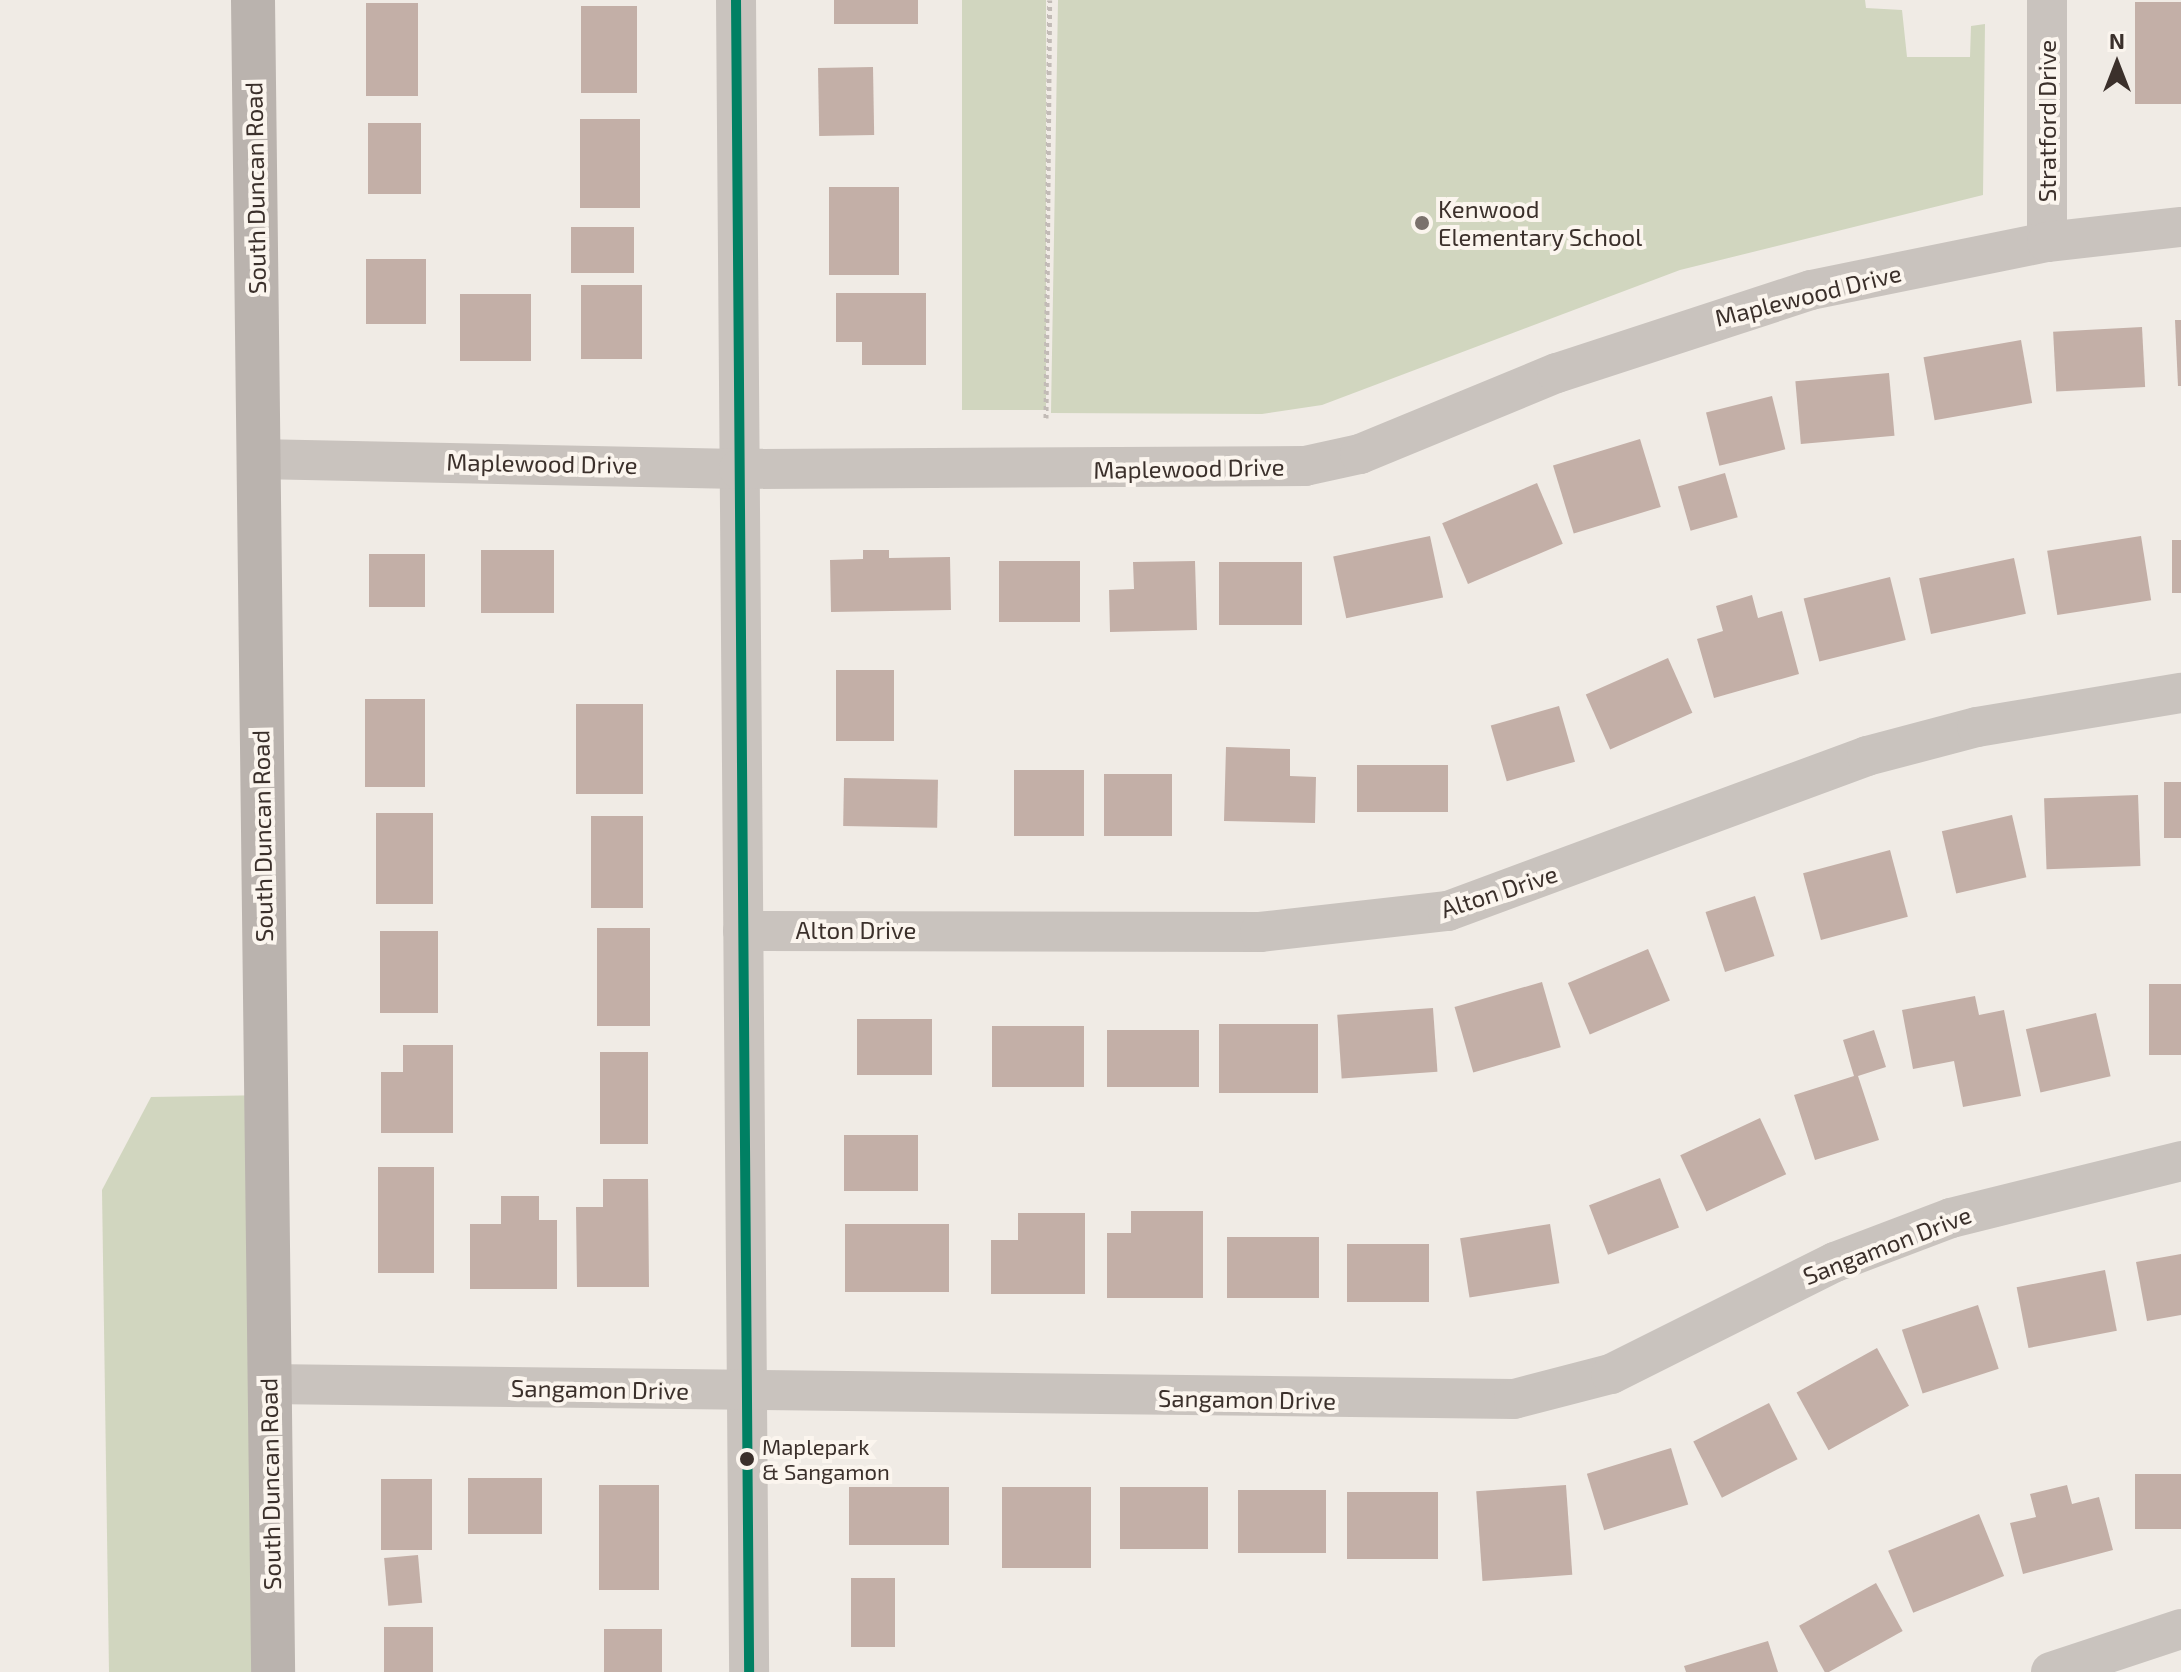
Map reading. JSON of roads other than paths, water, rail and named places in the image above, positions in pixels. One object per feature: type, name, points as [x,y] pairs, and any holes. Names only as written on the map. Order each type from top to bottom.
[{"type":"main road","name":"South Duncan Road","points":[[253,0],[273,1672]]},
{"type":"street","points":[[736,0],[749,1672]]},
{"type":"street","name":"Stratford Drive","points":[[2047,0],[2047,242]]},
{"type":"street","name":"Maplewood Drive","points":[[257,459],[739,469],[1305,466],[1360,454],[1703,322],[1811,290],[2047,242],[2181,227]]},
{"type":"street","name":"Alton Drive","points":[[743,931],[1260,932],[1433,913],[1492,899],[1867,756],[1977,727],[2181,693]]},
{"type":"street","name":"Sangamon Drive","points":[[268,1384],[1433,1402],[1527,1397],[1611,1374],[1835,1262],[1951,1218],[2181,1161]]},
{"type":"street","points":[[2051,1672],[2181,1629]]},
{"type":"place","name":"Kenwood Elementary School","points":[[1422,223]]},
{"type":"place","name":"Maplepark & Sangamon","points":[[747,1459]]}]
